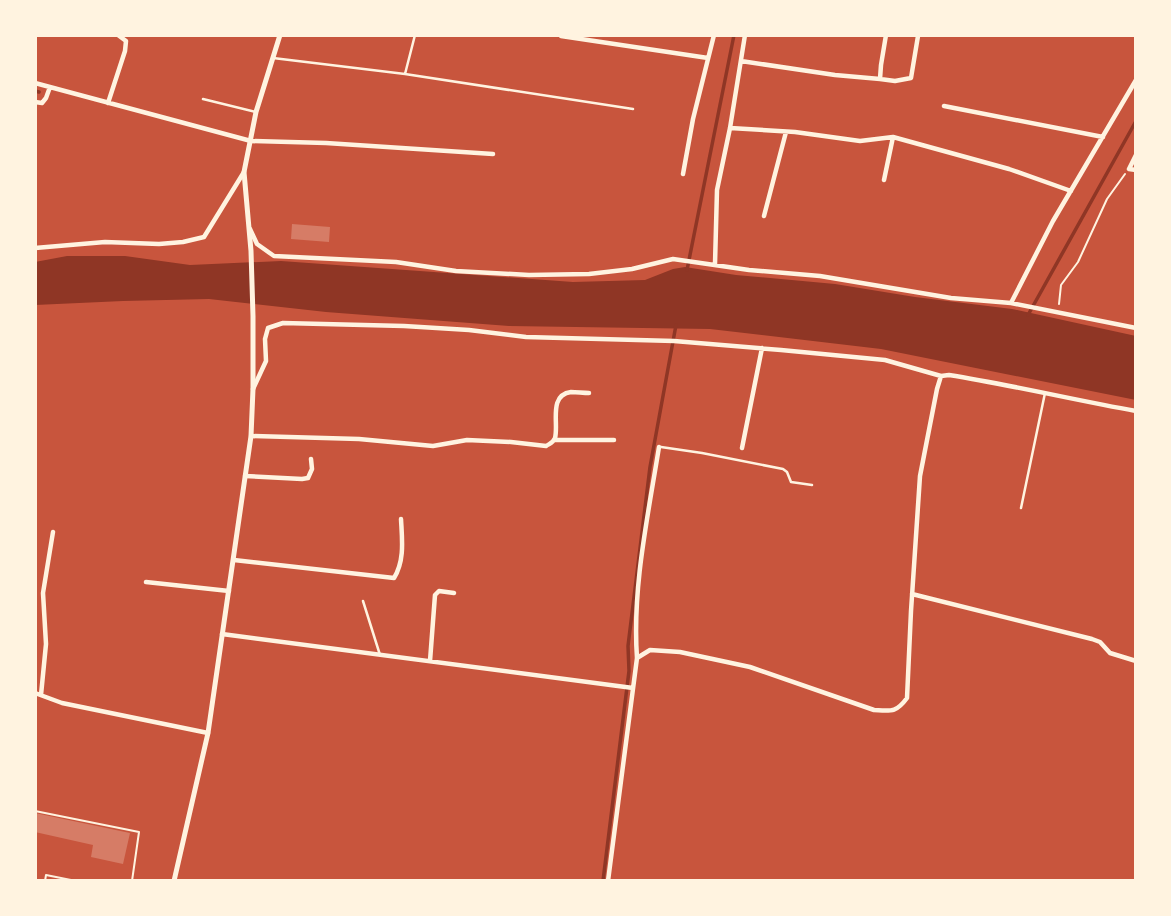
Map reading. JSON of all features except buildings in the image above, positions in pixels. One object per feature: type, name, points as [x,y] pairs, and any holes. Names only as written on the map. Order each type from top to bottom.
[{"type":"street","points":[[108,103],[125,51],[126,41],[118,35]]},
{"type":"street","points":[[173,881],[208,733],[251,436],[253,316],[244,172],[256,112],[280,35]]},
{"type":"street","points":[[683,174],[693,119],[714,35]]},
{"type":"street","points":[[715,264],[718,190],[745,35]]},
{"type":"street","points":[[880,79],[886,35]]},
{"type":"street","points":[[561,36],[708,58]]},
{"type":"street","points":[[741,61],[895,81],[911,78],[918,36]]},
{"type":"street","points":[[1011,303],[1053,221],[1136,80]]},
{"type":"street","points":[[35,83],[251,141],[326,143],[493,155]]},
{"type":"street","points":[[35,102],[43,103],[50,87]]},
{"type":"street","points":[[944,106],[1103,137]]},
{"type":"street","points":[[730,128],[860,141],[893,137],[1009,169],[1071,191]]},
{"type":"street","points":[[764,216],[786,132]]},
{"type":"street","points":[[884,180],[893,137]]},
{"type":"street","points":[[1133,169],[1136,155]]},
{"type":"street","points":[[35,248],[105,242],[159,244],[204,237],[244,172]]},
{"type":"street","points":[[248,225],[257,244],[274,256],[396,262],[456,271],[529,275],[589,274],[632,269],[673,259],[749,270],[820,276],[951,298],[1011,303],[1136,328]]},
{"type":"street","points":[[253,389],[266,361],[265,339],[268,328],[283,323],[404,326],[526,337],[674,341],[885,360],[941,376],[978,380],[1136,411]]},
{"type":"street","points":[[742,449],[762,348]]},
{"type":"street","points":[[637,658],[650,650],[680,652],[750,667],[874,710],[890,711],[900,708],[907,698],[920,476],[941,376]]},
{"type":"street","points":[[554,440],[554,417],[558,400],[567,392],[589,393]]},
{"type":"street","points":[[251,436],[359,439],[433,446],[467,440],[547,446],[554,440],[614,440]]},
{"type":"street","points":[[608,881],[637,658],[635,632],[641,564],[659,447]]},
{"type":"street","points":[[245,475],[308,478],[312,469],[311,459]]},
{"type":"street","points":[[234,560],[394,578],[399,570],[402,551],[401,519]]},
{"type":"street","points":[[53,532],[43,593],[46,644],[38,694],[62,702],[208,733]]},
{"type":"street","points":[[146,582],[229,591]]},
{"type":"street","points":[[430,661],[435,595],[439,591],[454,593]]},
{"type":"street","points":[[912,594],[1092,639],[1100,642],[1110,653],[1136,661]]},
{"type":"street","points":[[222,634],[633,688]]},
{"type":"lane","points":[[405,74],[415,35]]},
{"type":"lane","points":[[273,58],[405,74],[633,109]]},
{"type":"lane","points":[[203,99],[256,112]]},
{"type":"lane","points":[[1021,508],[1045,393]]},
{"type":"lane","points":[[659,447],[783,469],[788,472],[790,482],[812,485]]},
{"type":"lane","points":[[363,601],[380,654]]},
{"type":"path","points":[[1058,312],[1061,285],[1077,262],[1107,199],[1133,169]]},
{"type":"path","points":[[35,811],[139,832],[132,881]]},
{"type":"path","points":[[45,881],[46,875],[76,881]]},
{"type":"shaded area","points":[[67,256],[125,256],[190,265],[281,261],[573,282],[645,280],[685,267],[736,275],[835,284],[1012,309],[1136,336],[1136,400],[881,349],[710,329],[509,326],[326,312],[209,299],[35,305],[35,262]]},
{"type":"waterway","points":[[687,270],[734,35]]},
{"type":"waterway","points":[[35,91],[39,92]]},
{"type":"waterway","points":[[1028,315],[1136,121]]},
{"type":"waterway","points":[[603,881],[629,671],[628,646],[650,467],[676,325]]}]
